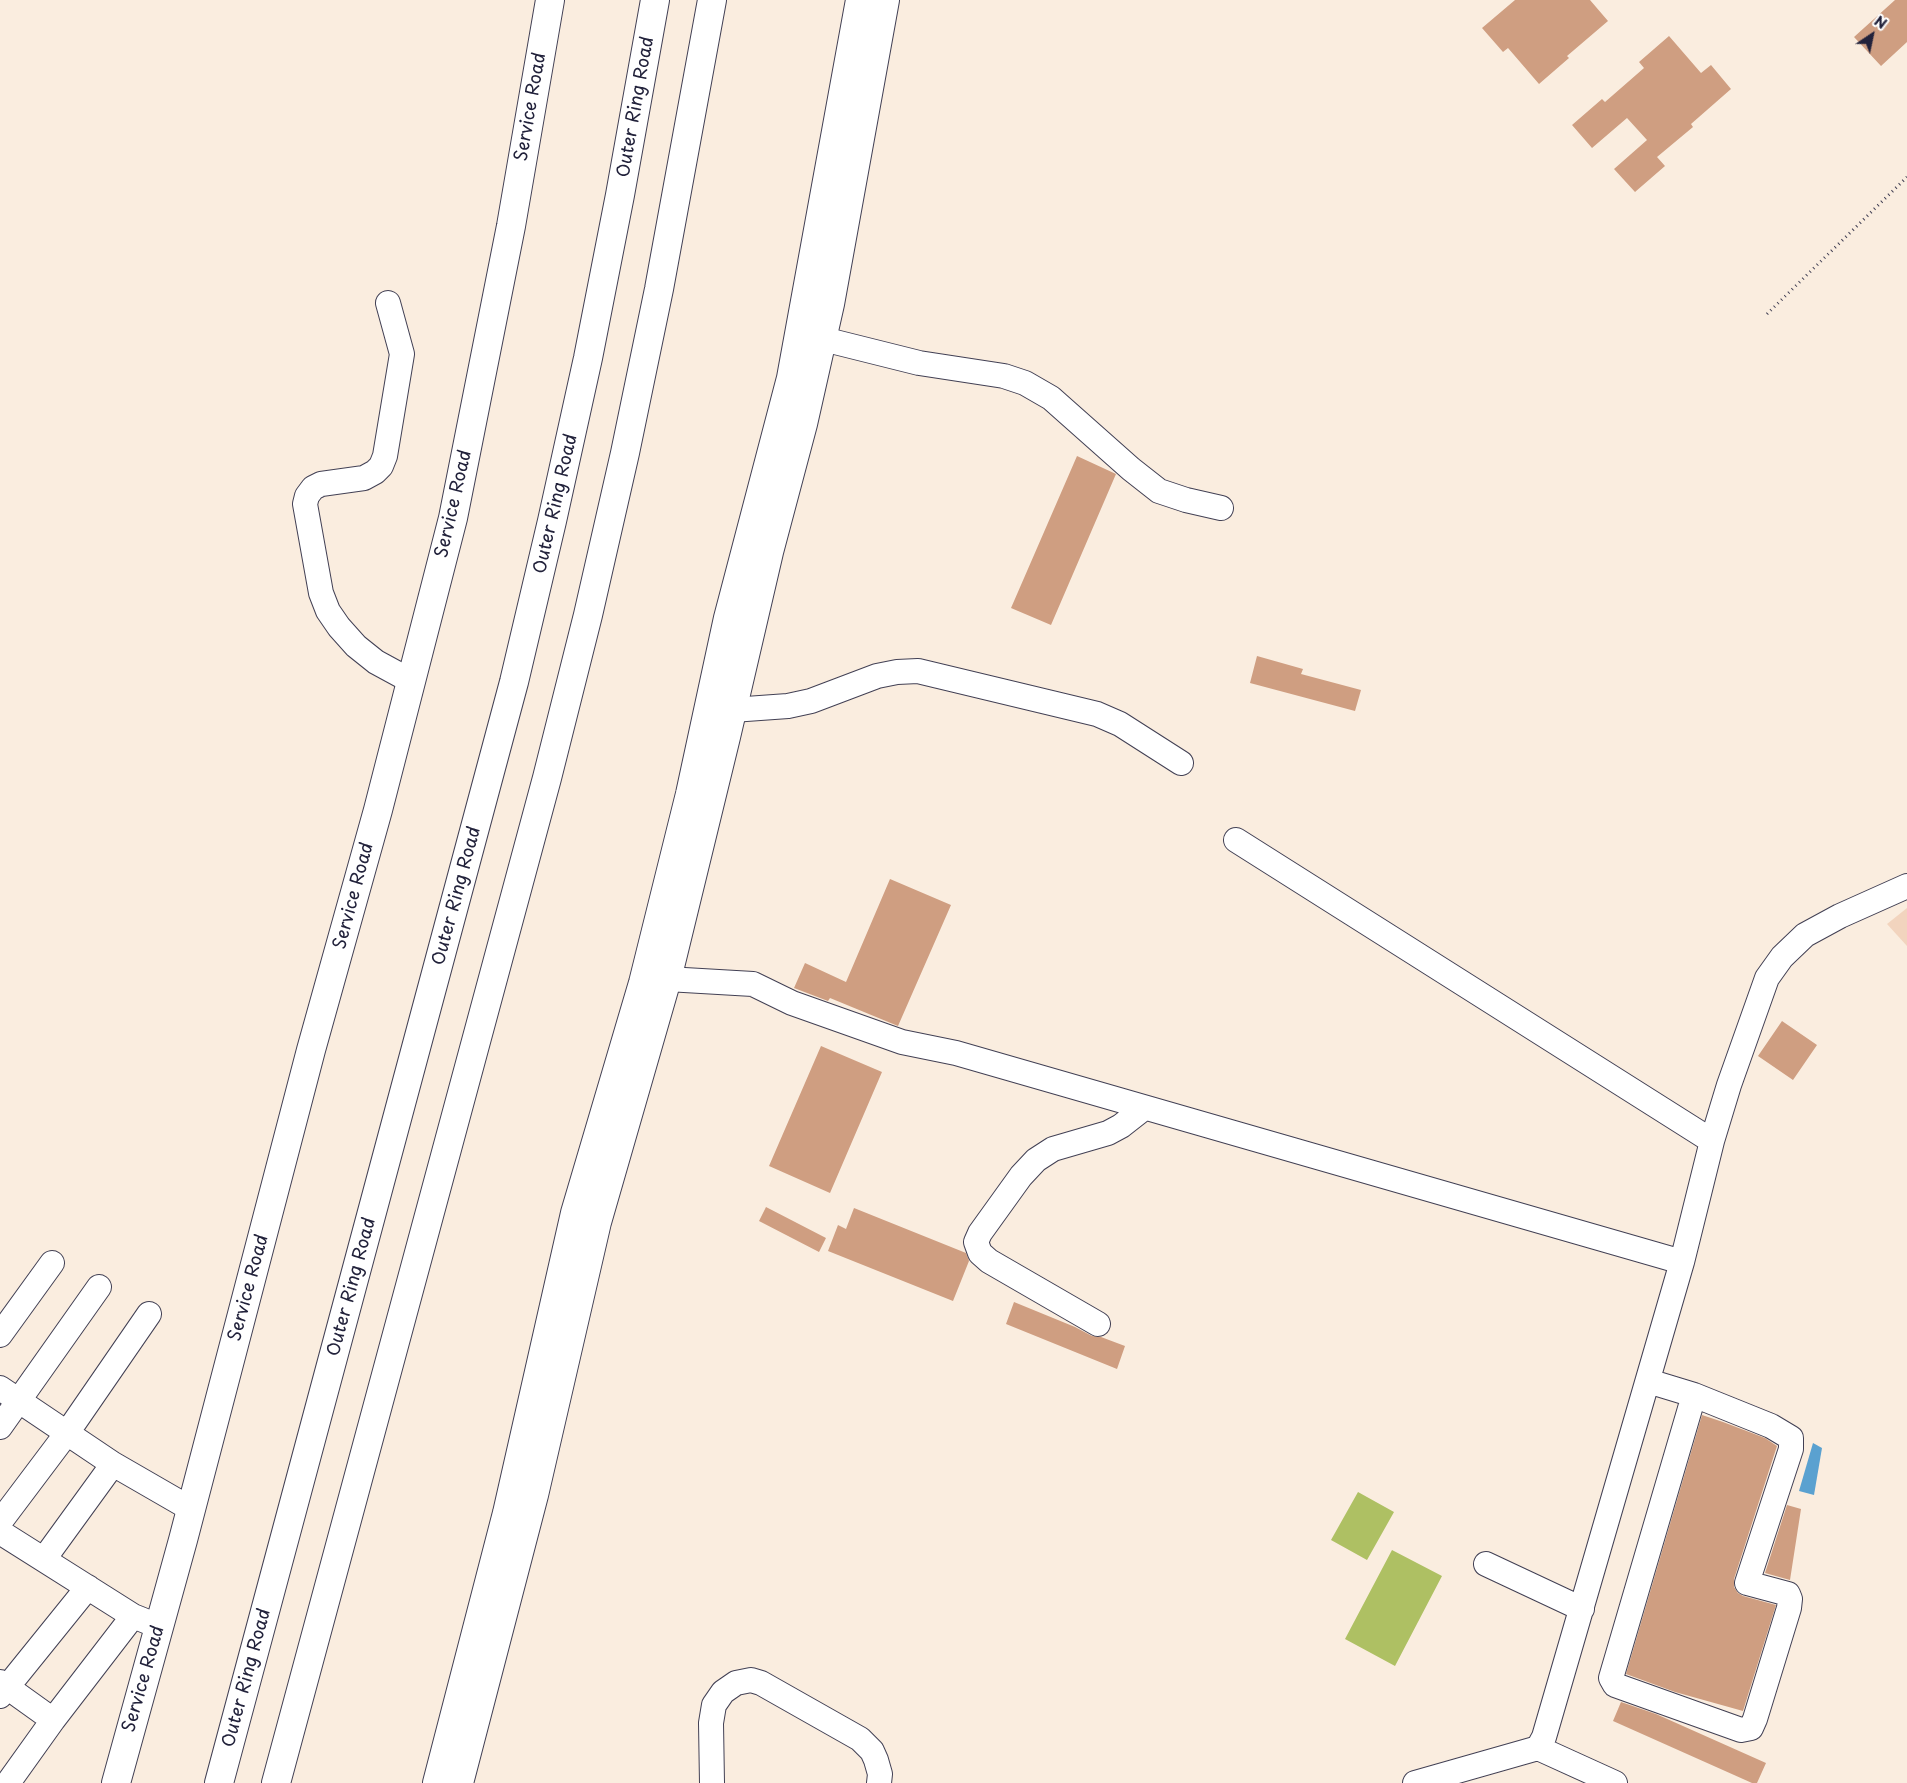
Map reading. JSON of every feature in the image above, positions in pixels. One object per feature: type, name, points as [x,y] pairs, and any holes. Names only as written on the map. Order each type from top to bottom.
[{"type":"main road","name":"Service Road","points":[[116,1783],[192,1509],[306,1069],[378,810],[454,508],[511,226],[550,0]]},
{"type":"main road","name":"Outer Ring Road","points":[[219,1783],[516,673],[594,331],[655,0]]},
{"type":"main road","points":[[276,1783],[544,787],[590,606],[660,289],[712,0]]},
{"type":"main road","points":[[437,1783],[507,1513],[575,1213],[643,983],[692,785],[728,618],[791,378],[860,0]]},
{"type":"main road","points":[[459,1783],[534,1495],[597,1222],[666,979],[767,560],[804,424],[823,339],[884,0]]},
{"type":"street","points":[[388,304],[402,354],[385,456],[381,466],[364,478],[321,484],[313,488],[307,496],[305,504],[321,593],[328,611],[339,628],[356,646],[376,662],[410,682]]},
{"type":"street","points":[[823,339],[919,363],[1004,376],[1024,384],[1051,398],[1131,469],[1159,490],[1186,500],[1221,508]]},
{"type":"street","points":[[732,710],[788,706],[811,701],[877,676],[896,672],[918,672],[1097,714],[1120,724],[1181,763]]},
{"type":"street","points":[[1236,840],[1712,1141]]},
{"type":"street","points":[[1415,1783],[1538,1748],[1544,1737],[1648,1381],[1682,1262],[1712,1141],[1729,1084],[1767,978],[1782,957],[1805,935],[1840,916],[1907,886]]},
{"type":"street","points":[[666,979],[753,984],[792,1004],[902,1042],[956,1054],[1682,1262]]},
{"type":"street","points":[[1098,1324],[989,1261],[980,1253],[976,1242],[980,1233],[1021,1176],[1036,1160],[1054,1149],[1108,1133],[1121,1126],[1144,1108]]},
{"type":"street","points":[[0,1335],[52,1263]]},
{"type":"street","points":[[0,1427],[99,1287]]},
{"type":"street","points":[[0,1522],[67,1434],[149,1314]]},
{"type":"street","points":[[1648,1381],[1694,1395],[1771,1426],[1791,1438],[1791,1450],[1747,1583],[1788,1594],[1790,1599],[1755,1719],[1751,1728],[1741,1730],[1615,1685],[1611,1678],[1694,1395]]},
{"type":"street","points":[[0,1388],[113,1464],[192,1509]]},
{"type":"street","points":[[44,1559],[113,1464]]},
{"type":"street","points":[[0,1532],[133,1616],[159,1627]]},
{"type":"street","points":[[1486,1564],[1582,1609]]},
{"type":"street","points":[[53,1720],[2,1688],[88,1587]]},
{"type":"street","points":[[8,1783],[53,1720],[133,1616]]},
{"type":"street","points":[[712,1783],[711,1723],[714,1705],[724,1692],[736,1682],[751,1680],[761,1683],[860,1739],[872,1751],[876,1760],[880,1774],[879,1783]]},
{"type":"street","points":[[1538,1748],[1580,1778],[1615,1783]]},
{"type":"path","points":[[1768,314],[1907,177]]},
{"type":"shaded area","points":[[1907,908],[1907,946],[1887,924]]},
{"type":"green space","points":[[1358,1492],[1394,1512],[1367,1560],[1331,1540]]},
{"type":"green space","points":[[1392,1550],[1442,1576],[1395,1666],[1345,1639]]},
{"type":"water","points":[[1813,1443],[1822,1448],[1814,1495],[1799,1491]]},
{"type":"building","points":[[1515,0],[1590,0],[1608,21],[1567,56],[1569,58],[1539,84],[1508,48],[1503,52],[1482,28]]},
{"type":"building","points":[[1895,0],[1907,0],[1907,42],[1881,66],[1854,37]]},
{"type":"building","points":[[1669,36],[1701,73],[1711,65],[1731,89],[1691,124],[1693,127],[1657,157],[1665,166],[1635,192],[1614,169],[1647,140],[1627,118],[1592,148],[1572,125],[1602,99],[1605,102],[1644,68],[1639,62]]},
{"type":"building","points":[[1077,456],[1116,474],[1051,625],[1011,608]]},
{"type":"building","points":[[1257,656],[1303,669],[1301,674],[1361,690],[1355,711],[1250,683]]},
{"type":"building","points":[[890,879],[951,905],[898,1026],[830,998],[828,1001],[794,988],[805,963],[846,982]]},
{"type":"building","points":[[1782,1021],[1817,1045],[1793,1080],[1758,1056]]},
{"type":"building","points":[[821,1046],[882,1072],[830,1193],[769,1166]]},
{"type":"building","points":[[766,1207],[826,1238],[819,1252],[759,1221]]},
{"type":"building","points":[[854,1208],[966,1253],[969,1261],[953,1301],[828,1251],[838,1225],[846,1229]]},
{"type":"building","points":[[1014,1302],[1092,1336],[1101,1337],[1125,1346],[1117,1369],[1006,1324]]},
{"type":"building","points":[[1702,1415],[1765,1438],[1777,1446],[1734,1579],[1734,1587],[1738,1593],[1776,1605],[1743,1711],[1675,1692],[1626,1674]]},
{"type":"building","points":[[1787,1505],[1801,1509],[1790,1580],[1765,1573]]},
{"type":"building","points":[[1621,1702],[1656,1714],[1766,1763],[1757,1783],[1752,1783],[1613,1721]]}]
